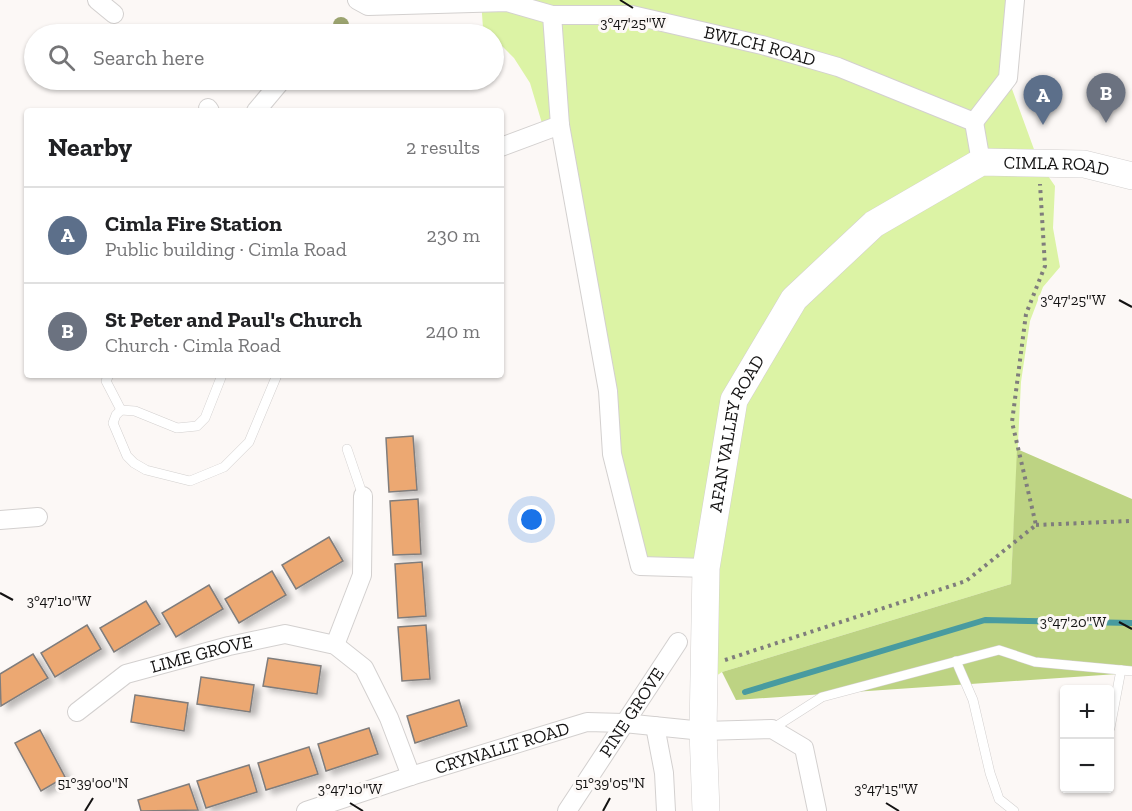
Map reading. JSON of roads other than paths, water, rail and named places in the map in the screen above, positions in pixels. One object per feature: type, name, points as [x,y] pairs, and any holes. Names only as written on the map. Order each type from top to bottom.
[{"type":"main road","name":"CIMLA ROAD","points":[[981,162],[1084,164],[1132,176]]},
{"type":"main road","name":"AFAN VALLEY ROAD","points":[[706,811],[703,732],[706,568],[734,400],[794,299],[874,224],[981,162]]},
{"type":"street","points":[[98,0],[114,14]]},
{"type":"street","name":"BWLCH ROAD","points":[[357,0],[368,6],[508,1],[552,15],[632,15],[762,45],[838,67],[974,122]]},
{"type":"street","points":[[981,162],[974,122],[1008,78],[1016,0]]},
{"type":"street","points":[[552,15],[560,125],[608,391],[612,454],[640,566],[706,568]]},
{"type":"street","points":[[259,108],[274,90]]},
{"type":"street","points":[[504,146],[560,125]]},
{"type":"street","points":[[335,645],[362,575],[363,496]]},
{"type":"street","points":[[0,520],[38,517]]},
{"type":"street","name":"LIME GROVE","points":[[77,712],[126,674],[229,646],[285,634],[335,645],[364,668],[389,718],[411,776]]},
{"type":"street","name":"PINE GROVE","points":[[567,811],[678,642]]},
{"type":"street","name":"CRYNALLT ROAD","points":[[306,811],[587,722],[624,723],[703,732],[772,729]]},
{"type":"street","points":[[655,726],[664,773],[666,811]]},
{"type":"street","points":[[772,729],[804,748],[817,810]]},
{"type":"lane","points":[[108,378],[106,381],[121,410]]},
{"type":"lane","points":[[221,378],[205,418],[197,426],[177,428],[135,411],[121,410],[116,414],[113,423],[127,456],[146,470],[190,481],[224,467],[249,442],[276,378]]},
{"type":"lane","points":[[347,449],[363,496]]},
{"type":"lane","points":[[772,729],[822,698],[999,650],[1035,662],[1132,671]]},
{"type":"lane","points":[[956,661],[973,700],[990,773],[999,799],[1014,811]]},
{"type":"lane","points":[[1114,707],[1121,670]]},
{"type":"waterway","points":[[745,692],[985,620],[1132,623]]},
{"type":"place","name":"St Peter and Paul's Church","points":[[1106,123]]},
{"type":"place","name":"Cimla Fire Station","points":[[1043,125]]}]
